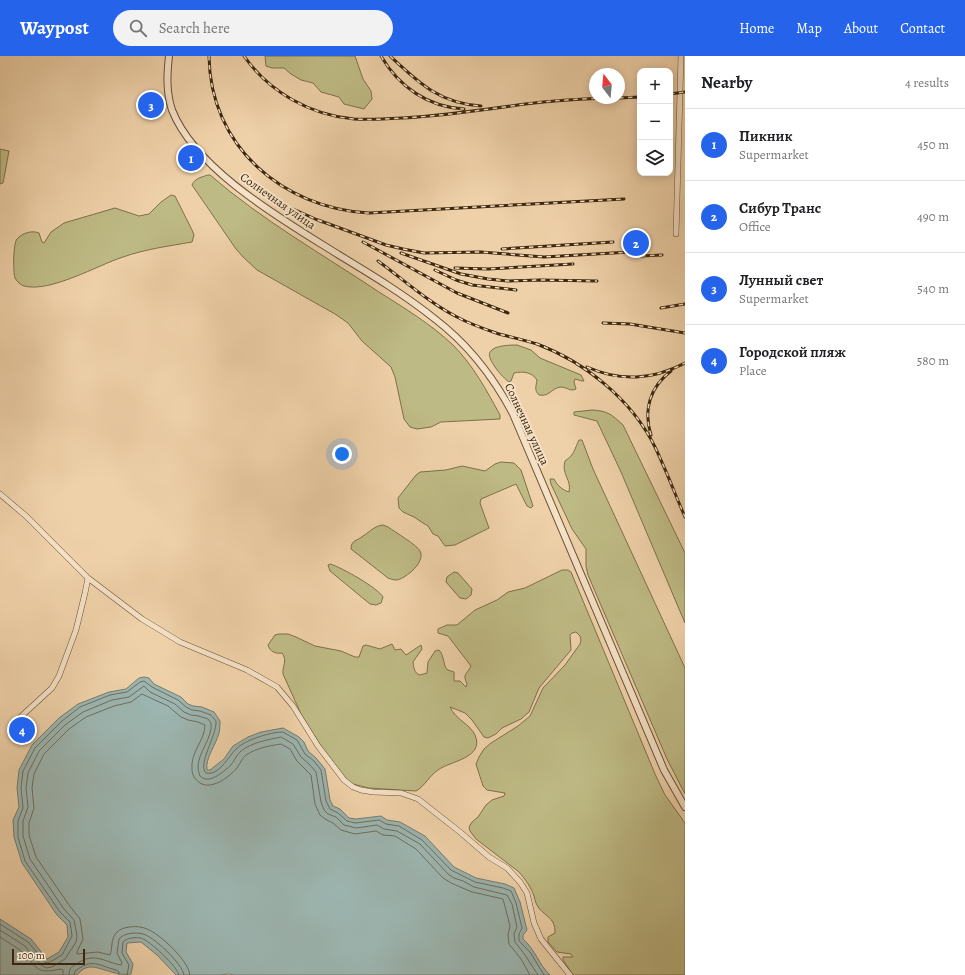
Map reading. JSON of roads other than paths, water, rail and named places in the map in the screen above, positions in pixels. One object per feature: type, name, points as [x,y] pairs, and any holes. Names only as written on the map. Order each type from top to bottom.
[{"type":"street","name":"Солнечная улица","points":[[169,56],[167,90],[172,110],[191,140],[214,167],[254,200],[311,238],[365,271],[436,319],[467,347],[494,380],[513,414],[664,770],[685,807]]},
{"type":"street","points":[[676,234],[680,56]]},
{"type":"street","points":[[0,494],[26,516],[88,578],[142,619],[180,642],[247,670],[276,687],[293,706],[327,759],[344,780],[353,787],[373,792],[401,793],[418,799],[489,857],[507,868],[520,882],[527,893],[534,923],[541,939],[570,975]]},
{"type":"street","points":[[14,723],[52,688],[59,676],[76,630],[88,578]]},
{"type":"water","points":[[139,678],[149,678],[154,684],[181,697],[188,704],[202,707],[214,712],[220,721],[220,730],[218,738],[209,756],[207,770],[210,770],[224,759],[233,746],[248,737],[261,732],[283,728],[299,737],[304,742],[308,751],[325,769],[330,800],[333,806],[340,809],[349,818],[356,819],[381,816],[387,820],[400,822],[425,836],[454,867],[476,878],[505,884],[514,888],[520,902],[527,930],[523,935],[523,939],[531,947],[543,967],[550,975],[176,975],[157,955],[141,942],[127,943],[126,952],[133,964],[131,974],[119,974],[89,967],[85,968],[77,975],[0,975],[0,919],[31,939],[47,959],[59,952],[68,937],[67,925],[57,915],[22,863],[14,837],[13,820],[19,807],[17,788],[19,770],[32,745],[59,718],[78,704],[109,692],[126,689]]},
{"type":"railway","points":[[209,56],[213,88],[222,118],[237,144],[257,166],[280,185],[307,199],[337,209],[369,213],[624,199]]},
{"type":"railway","points":[[244,56],[254,69],[278,91],[292,100],[322,113],[354,119],[416,117],[523,104],[589,99]]},
{"type":"railway","points":[[381,56],[396,77],[416,93],[427,100],[438,104],[464,109]]},
{"type":"railway","points":[[390,56],[420,83],[441,96],[453,101],[481,106]]},
{"type":"railway","points":[[673,94],[685,92]]},
{"type":"railway","points":[[625,98],[637,97]]},
{"type":"railway","points":[[293,209],[322,222]]},
{"type":"railway","points":[[318,220],[386,245],[424,253],[481,252],[544,257],[647,251]]},
{"type":"railway","points":[[363,242],[457,293],[508,313]]},
{"type":"railway","points":[[502,249],[613,242]]},
{"type":"railway","points":[[401,253],[461,274],[488,279],[508,281],[597,281]]},
{"type":"railway","points":[[641,256],[662,255]]},
{"type":"railway","points":[[378,261],[426,298],[446,311],[472,324],[499,334],[537,344],[555,352],[589,372],[605,385],[634,414],[645,430],[655,447],[685,517]]},
{"type":"railway","points":[[455,268],[488,269],[573,264]]},
{"type":"railway","points":[[435,270],[456,280],[472,285],[516,290]]},
{"type":"railway","points":[[661,308],[685,304]]},
{"type":"railway","points":[[603,323],[630,324],[685,333]]},
{"type":"railway","points":[[587,367],[612,375],[636,377],[661,373],[685,363]]},
{"type":"railway","points":[[651,435],[648,417],[650,400],[658,384],[671,371]]},
{"type":"place","name":"Лунный свет","points":[[151,105]]},
{"type":"place","name":"Пикник","points":[[191,158]]},
{"type":"place","name":"Сибур Транс","points":[[636,243]]},
{"type":"place","name":"Городской пляж","points":[[22,730]]}]
